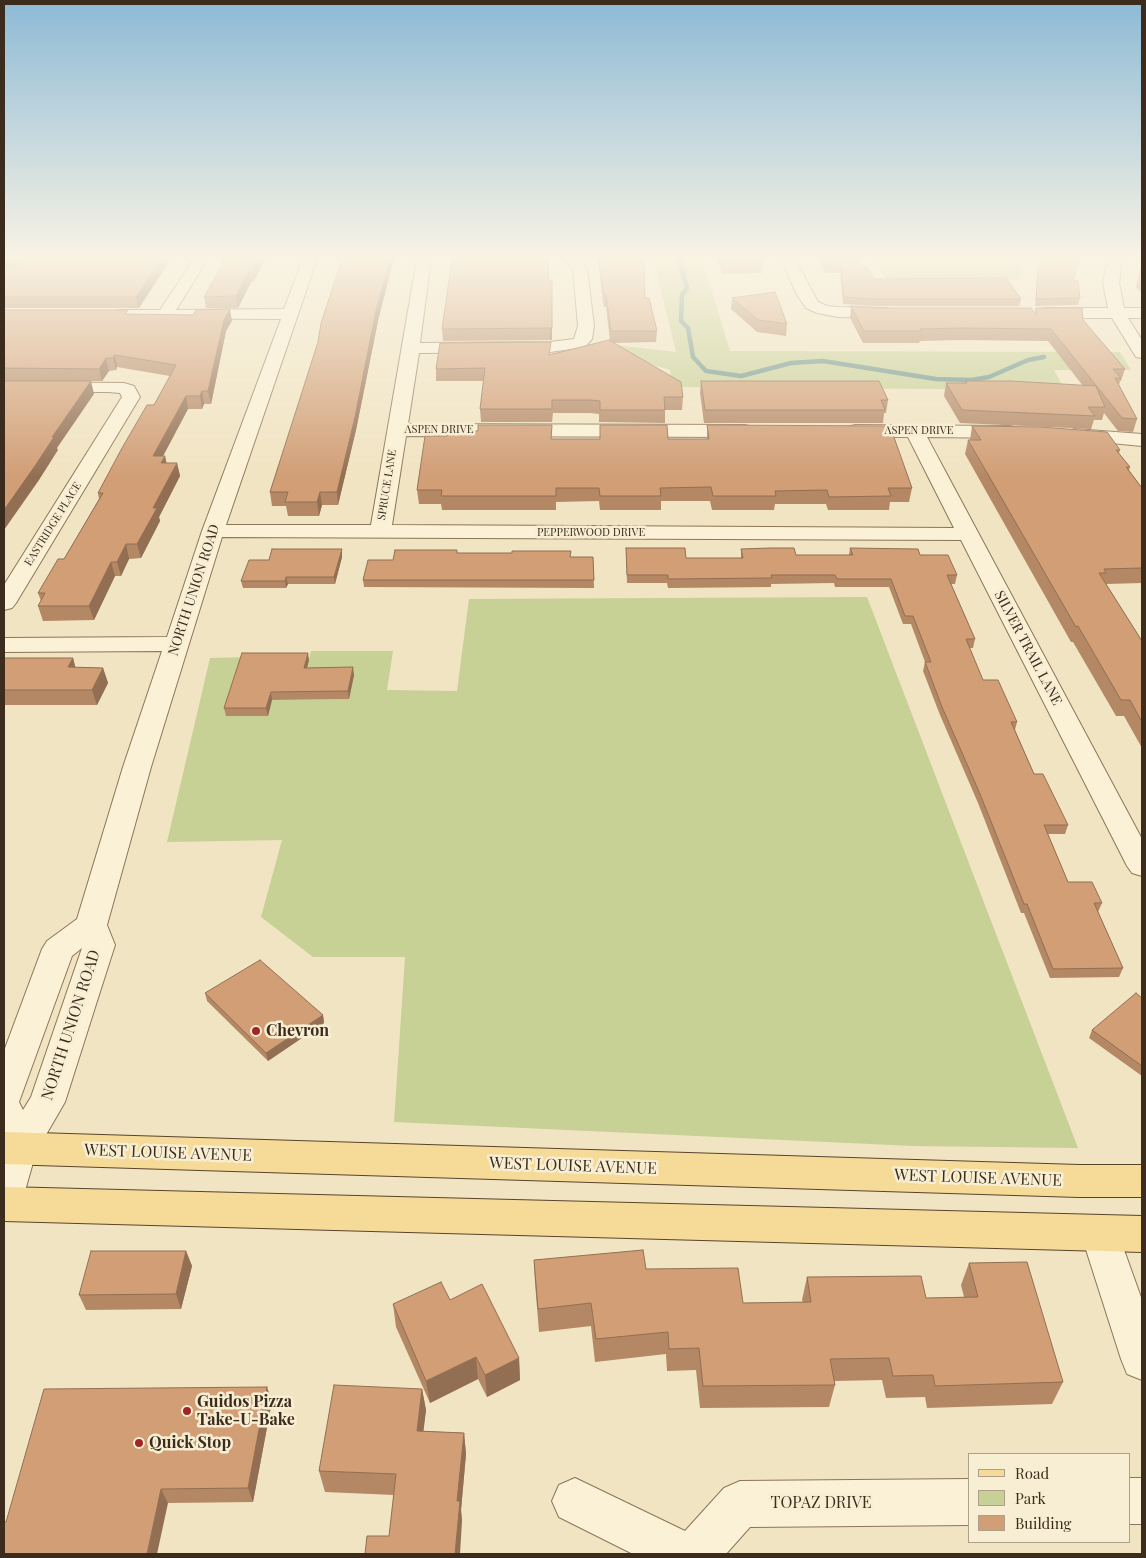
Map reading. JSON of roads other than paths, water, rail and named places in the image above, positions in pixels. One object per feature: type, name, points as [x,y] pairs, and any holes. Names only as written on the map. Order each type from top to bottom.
[{"type":"main road","name":"WEST LOUISE AVENUE","points":[[11,1148],[1030,1180],[1142,1181]]},
{"type":"main road","points":[[4,1204],[1142,1234]]},
{"type":"street","name":"NORTH UNION ROAD","points":[[4,1198],[11,1148],[47,1102],[82,998],[98,944],[91,925],[134,774],[213,531],[285,332]]},
{"type":"street","name":"SPRUCE LANE","points":[[380,533],[413,332]]},
{"type":"street","points":[[411,348],[550,347],[579,343],[584,339],[585,332]]},
{"type":"street","points":[[1129,332],[1142,353]]},
{"type":"street","name":"EASTRIDGE PLACE","points":[[4,387],[108,387],[128,390],[131,397],[4,603]]},
{"type":"street","name":"ASPEN DRIVE","points":[[396,430],[764,431]]},
{"type":"street","name":"ASPEN DRIVE","points":[[834,431],[1028,432]]},
{"type":"street","name":"SILVER TRAIL LANE","points":[[914,431],[1142,866]]},
{"type":"street","points":[[1056,434],[1142,440]]},
{"type":"street","name":"PEPPERWOOD DRIVE","points":[[213,531],[968,534]]},
{"type":"street","points":[[4,644],[176,644]]},
{"type":"street","name":"NORTH UNION ROAD","points":[[4,1097],[58,949],[91,925]]},
{"type":"street","points":[[4,1108],[11,1148]]},
{"type":"street","points":[[1100,1234],[1142,1359]]},
{"type":"street","points":[[575,1502],[682,1554]]},
{"type":"street","name":"TOPAZ DRIVE","points":[[695,1554],[740,1504],[968,1502]]},
{"type":"waterway","points":[[689,332],[693,357],[706,371],[741,376],[791,363],[823,361],[936,379],[971,380],[989,377],[1028,360],[1044,357]]},
{"type":"place","name":"Chevron","points":[[256,1031]]},
{"type":"place","name":"Guidos Pizza Take-U-Bake","points":[[187,1411]]},
{"type":"place","name":"Quick Stop","points":[[139,1443]]}]
